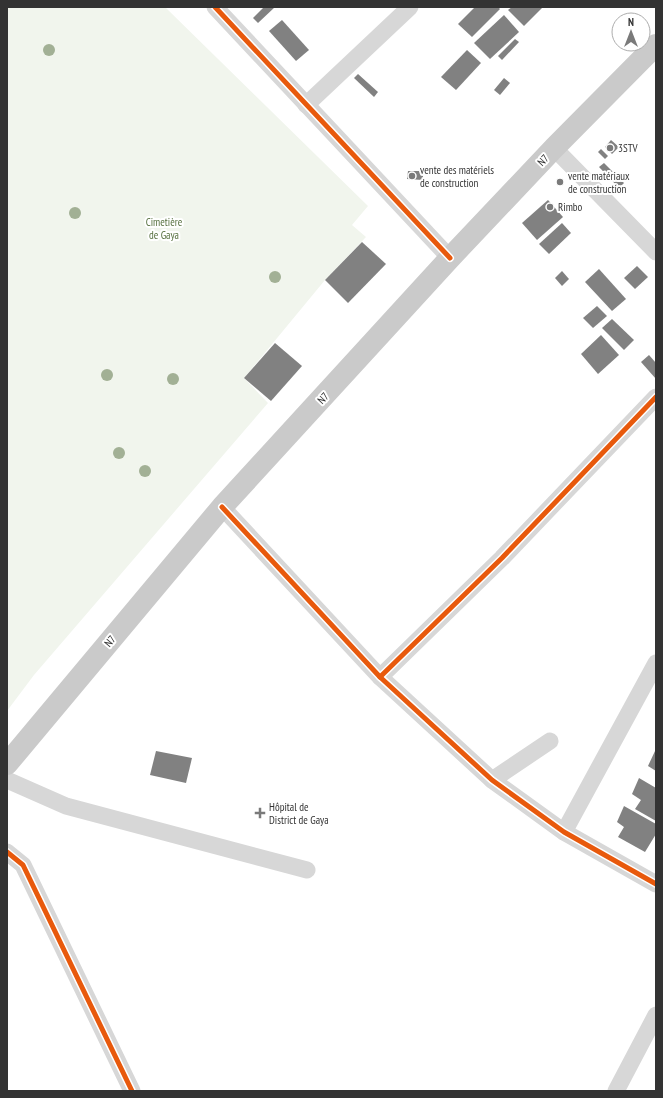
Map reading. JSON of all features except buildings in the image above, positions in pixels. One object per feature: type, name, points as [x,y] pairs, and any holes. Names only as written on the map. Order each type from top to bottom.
[{"type":"main road","name":"N7","points":[[7,764],[222,507],[450,258],[554,148],[656,46]]},
{"type":"street","points":[[215,7],[450,258]]},
{"type":"street","points":[[306,105],[409,7]]},
{"type":"street","points":[[554,148],[656,252]]},
{"type":"street","points":[[380,677],[502,558],[656,397]]},
{"type":"street","points":[[222,507],[380,677],[492,780],[564,832],[656,884]]},
{"type":"street","points":[[564,832],[656,663]]},
{"type":"street","points":[[492,780],[550,741]]},
{"type":"street","points":[[7,780],[66,806],[307,870]]},
{"type":"street","points":[[7,852],[23,865],[132,1091]]},
{"type":"street","points":[[616,1091],[656,1015]]},
{"type":"green space","name":"Cimetière de Gaya","points":[[7,7],[165,7],[368,206],[352,225],[366,237],[325,280],[244,378],[268,403],[34,675],[7,711]]},
{"type":"cycle path","points":[[215,7],[450,258]]},
{"type":"cycle path","points":[[380,677],[502,558],[656,397]]},
{"type":"cycle path","points":[[222,507],[380,677],[492,780],[564,832],[656,884]]},
{"type":"cycle path","points":[[7,852],[23,865],[132,1091]]},
{"type":"place","name":"3STV","points":[[610,148]]},
{"type":"place","name":"vente des matériels de construction","points":[[412,176]]},
{"type":"place","name":"vente matériaux de construction","points":[[560,182]]},
{"type":"place","name":"Rimbo","points":[[550,207]]},
{"type":"place","name":"Hôpital de District de Gaya","points":[[260,813]]}]
